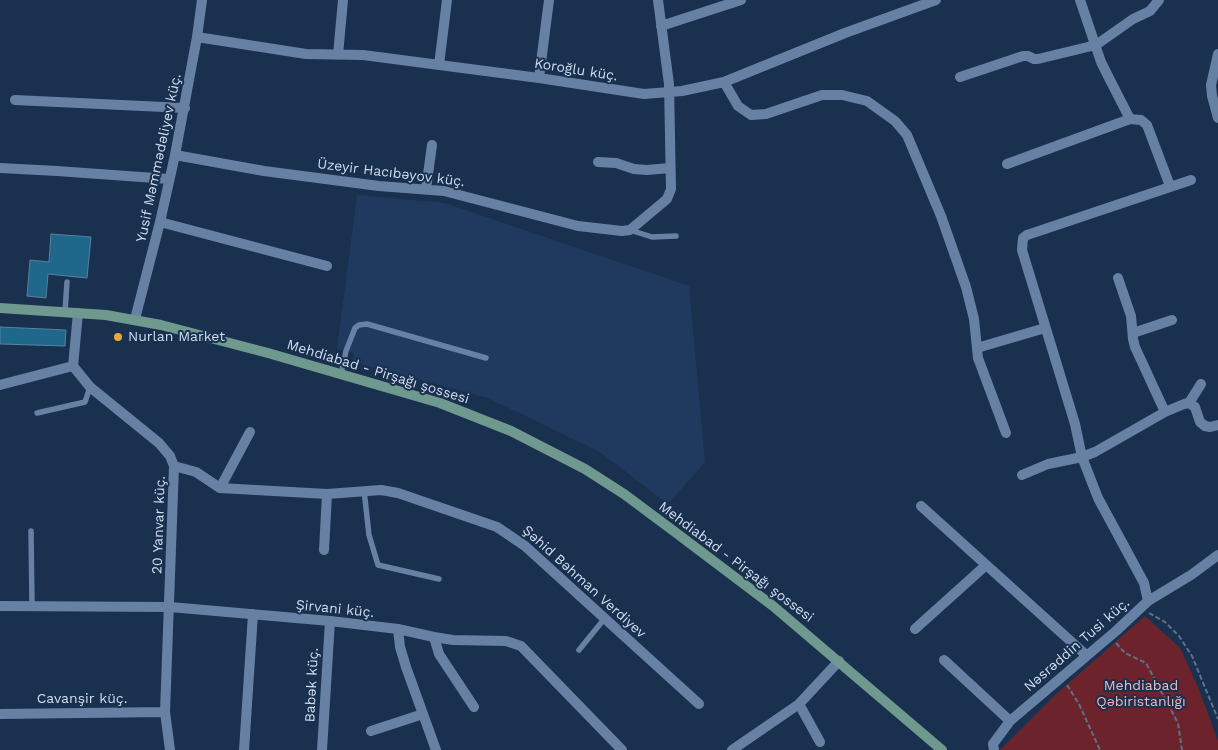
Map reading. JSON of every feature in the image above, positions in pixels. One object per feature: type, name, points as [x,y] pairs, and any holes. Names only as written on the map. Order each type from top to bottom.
[{"type":"main road","name":"Mehdiabad - Pirşağı şossesi","points":[[0,308],[135,319],[198,334],[341,374],[466,412],[512,431],[585,469],[624,494],[773,606],[840,661],[942,750]]},
{"type":"street","name":"Yusif Məmmədəliyev küç.","points":[[135,319],[160,222],[185,108],[202,0]]},
{"type":"street","points":[[338,55],[343,0]]},
{"type":"street","points":[[439,65],[447,0]]},
{"type":"street","points":[[539,78],[549,0]]},
{"type":"street","points":[[630,230],[668,199],[671,188],[668,74],[658,0]]},
{"type":"street","points":[[661,26],[741,0]]},
{"type":"street","name":"Koroğlu küç.","points":[[197,37],[306,54],[363,55],[539,78],[638,94],[701,88],[724,82],[844,33],[936,0]]},
{"type":"street","points":[[1080,0],[1108,78],[1130,119]]},
{"type":"street","points":[[960,77],[1024,56],[1038,59],[1096,46],[1134,19],[1150,12],[1159,0]]},
{"type":"street","points":[[1218,54],[1211,85],[1218,118]]},
{"type":"street","points":[[724,82],[738,106],[751,115],[766,114],[822,95],[842,95],[866,101],[895,121],[907,135],[941,216],[970,301],[983,373],[1006,434]]},
{"type":"street","points":[[15,100],[185,108]]},
{"type":"street","points":[[1007,164],[1130,119],[1141,120],[1146,125],[1170,186],[1191,180]]},
{"type":"street","points":[[426,189],[432,145]]},
{"type":"street","name":"Üzeyir Hacıbəyov küç.","points":[[175,155],[264,171],[457,194],[578,226],[622,231],[630,230]]},
{"type":"street","points":[[598,162],[616,163],[634,169],[670,168]]},
{"type":"street","points":[[0,168],[169,179]]},
{"type":"street","name":"Nəsrəddin Tusi küç.","points":[[994,750],[993,744],[1010,721],[1148,601],[1144,583],[1098,498],[1082,457],[1075,424],[1022,250],[1024,238],[1027,235],[1170,186]]},
{"type":"street","points":[[160,222],[327,266]]},
{"type":"street","points":[[1118,278],[1131,316],[1135,347],[1165,412]]},
{"type":"street","points":[[0,385],[73,366],[78,313]]},
{"type":"street","points":[[1133,333],[1172,320]]},
{"type":"street","points":[[977,348],[1045,328]]},
{"type":"street","name":"20 Yanvar küç.","points":[[73,366],[90,387],[159,443],[174,466],[165,712],[170,750]]},
{"type":"street","points":[[1022,475],[1048,464],[1082,457],[1095,452],[1165,412],[1188,403],[1201,384]]},
{"type":"street","points":[[1188,403],[1195,407],[1200,422],[1204,426],[1218,425]]},
{"type":"street","points":[[174,466],[196,472],[220,488],[250,432]]},
{"type":"street","name":"Şəhid Bəhman Verdiyev","points":[[220,488],[327,494],[381,490],[398,493],[497,527],[525,546],[699,704]]},
{"type":"street","points":[[324,550],[327,494]]},
{"type":"street","points":[[921,506],[1086,655]]},
{"type":"street","points":[[1148,601],[1191,575],[1218,555]]},
{"type":"street","points":[[915,629],[986,566]]},
{"type":"street","name":"Şirvani küç.","points":[[0,606],[170,607],[330,621],[398,630],[434,638],[506,641],[521,646],[622,750]]},
{"type":"street","points":[[244,750],[253,614]]},
{"type":"street","name":"Babək küç.","points":[[322,750],[330,621]]},
{"type":"street","points":[[398,630],[400,647],[436,750]]},
{"type":"street","points":[[434,638],[439,654],[474,707]]},
{"type":"street","points":[[944,660],[1010,721]]},
{"type":"street","points":[[732,750],[799,704],[840,661]]},
{"type":"street","points":[[799,704],[820,742]]},
{"type":"street","name":"Cavanşir küç.","points":[[0,714],[165,712]]},
{"type":"street","points":[[371,731],[423,714]]},
{"type":"lane","points":[[630,230],[652,237],[676,236]]},
{"type":"lane","points":[[65,312],[67,282]]},
{"type":"lane","points":[[341,374],[346,351],[355,328],[359,325],[367,324],[486,358]]},
{"type":"lane","points":[[37,413],[85,402],[90,387]]},
{"type":"lane","points":[[364,490],[369,535],[378,565],[439,579]]},
{"type":"lane","points":[[31,531],[32,606]]},
{"type":"lane","points":[[578,650],[605,618]]},
{"type":"path","points":[[1140,609],[1165,622],[1179,636],[1192,656],[1218,719]]},
{"type":"path","points":[[1110,636],[1125,652],[1146,663],[1178,723],[1182,750]]},
{"type":"path","points":[[1061,677],[1079,704],[1100,750]]},
{"type":"shaded area","points":[[357,195],[445,203],[689,286],[705,462],[668,504],[600,452],[488,398],[353,362],[354,353],[337,349]]},
{"type":"green space","name":"Mehdiabad Qəbiristanlığı","points":[[1145,616],[1180,648],[1198,687],[1218,741],[1218,750],[1000,750],[1055,695]]},
{"type":"building","points":[[51,234],[91,237],[87,278],[48,274],[46,298],[27,296],[30,260],[49,262]]},
{"type":"building","points":[[0,327],[66,330],[65,346],[0,344]]},
{"type":"place","name":"Nurlan Market","points":[[118,337]]}]
